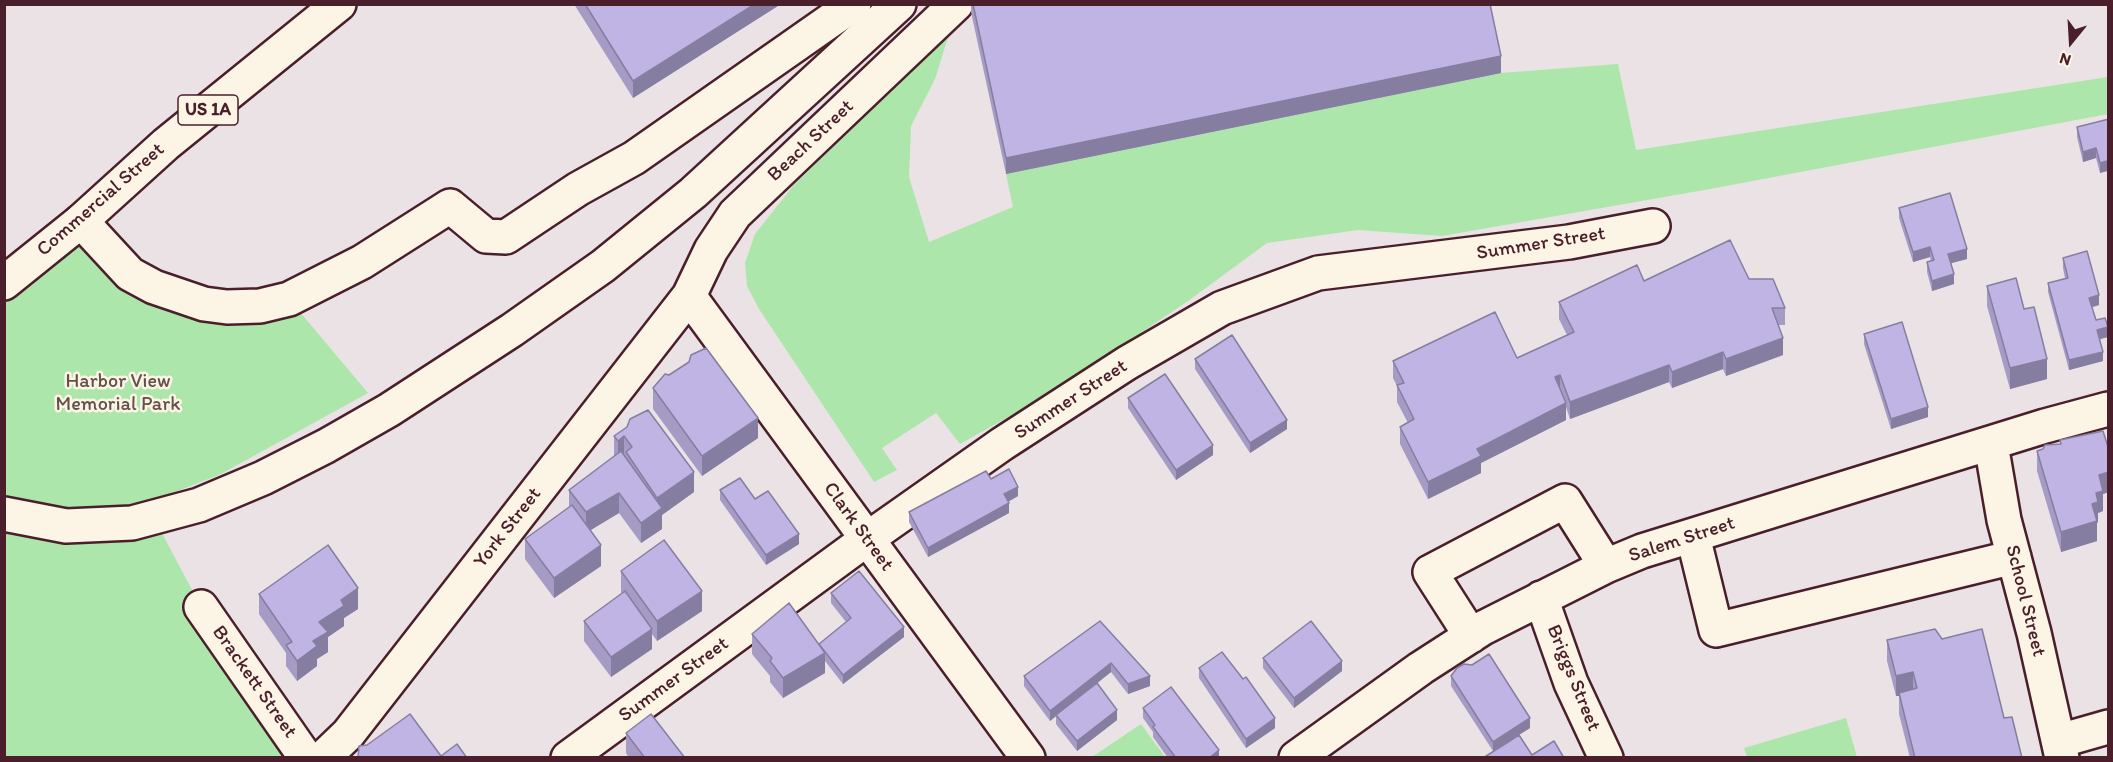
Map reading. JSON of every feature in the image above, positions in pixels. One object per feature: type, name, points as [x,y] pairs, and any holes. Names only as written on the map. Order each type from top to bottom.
[{"type":"street","name":"Commercial Street","points":[[4,283],[81,221],[166,144],[339,4]]},
{"type":"street","points":[[81,221],[130,274],[153,286],[204,304],[227,307],[260,306],[289,299],[362,262],[450,206],[486,236],[506,237],[578,189],[634,158],[854,4]]},
{"type":"street","points":[[4,514],[66,526],[99,526],[132,523],[199,505],[263,478],[389,410],[512,330],[603,266],[693,193],[899,4]]},
{"type":"street","name":"Beach Street","points":[[689,296],[711,250],[735,213],[956,4]]},
{"type":"street","name":"Summer Street","points":[[568,758],[867,539],[1002,444],[1127,363],[1222,308],[1318,273],[1569,242],[1653,226]]},
{"type":"street","name":"Clark Street","points":[[689,296],[1028,758]]},
{"type":"street","name":"York Street","points":[[323,758],[348,734],[689,296]]},
{"type":"street","name":"Salem Street","points":[[1296,758],[1471,636],[1541,598],[1642,551],[2045,426],[2109,409]]},
{"type":"street","name":"School Street","points":[[1991,444],[2014,557],[2060,749]]},
{"type":"street","points":[[1471,636],[1430,572],[1565,501],[1606,567]]},
{"type":"street","points":[[1693,536],[1716,630],[2014,557]]},
{"type":"street","name":"Briggs Street","points":[[1541,598],[1571,683],[1606,758]]},
{"type":"street","name":"Brackett Street","points":[[201,607],[306,758]]},
{"type":"street","points":[[2060,749],[2109,727]]},
{"type":"green space","points":[[949,34],[935,79],[911,126],[909,177],[929,242],[1013,207],[1006,174],[1501,73],[1618,64],[1636,150],[2108,77],[2108,114],[1710,189],[1442,236],[1358,230],[1267,243],[1188,301],[1058,389],[960,444],[936,413],[882,448],[897,470],[874,482],[759,309],[747,286],[745,263],[755,234],[793,186]]},
{"type":"green space","name":"Harbor View Memorial Park","points":[[81,221],[154,287],[289,299],[368,393],[219,475],[146,503],[201,607],[306,757],[5,758],[5,285]]},
{"type":"green space","points":[[1846,718],[1857,757],[1747,757],[1744,748]]},
{"type":"green space","points":[[1141,724],[1165,757],[1092,757]]},
{"type":"building","points":[[585,4],[755,4],[633,81]]},
{"type":"building","points":[[973,4],[1490,4],[1501,56],[1006,158]]},
{"type":"building","points":[[2109,119],[2109,167],[2107,161],[2100,163],[2096,148],[2083,152],[2077,127]]},
{"type":"building","points":[[1950,193],[1967,249],[1948,254],[1954,274],[1932,281],[1927,262],[1934,260],[1930,247],[1913,252],[1899,208]]},
{"type":"building","points":[[1730,240],[1749,279],[1773,279],[1785,308],[1772,308],[1783,338],[1726,359],[1723,352],[1672,372],[1669,365],[1570,402],[1560,375],[1555,377],[1566,403],[1477,449],[1481,456],[1428,482],[1400,427],[1414,419],[1397,385],[1404,383],[1393,361],[1495,312],[1517,358],[1574,332],[1559,302],[1637,265],[1644,281]]},
{"type":"building","points":[[2087,251],[2099,295],[2089,298],[2096,320],[2105,318],[2108,327],[2097,330],[2103,352],[2069,360],[2048,283],[2068,278],[2063,258]]},
{"type":"building","points":[[2016,278],[2024,309],[2034,307],[2047,359],[2010,368],[1987,286]]},
{"type":"building","points":[[1902,322],[1928,407],[1891,419],[1864,334]]},
{"type":"building","points":[[1232,335],[1287,420],[1250,443],[1195,359]]},
{"type":"building","points":[[706,348],[758,418],[702,456],[653,388],[665,374],[669,375],[689,362],[691,355]]},
{"type":"building","points":[[1165,374],[1213,445],[1176,470],[1128,398]]},
{"type":"building","points":[[648,410],[694,472],[657,498],[626,452],[632,447],[624,436],[618,441],[614,436],[627,427],[630,419]]},
{"type":"building","points":[[2103,431],[2109,450],[2109,472],[2099,475],[2103,491],[2096,493],[2098,502],[2092,504],[2097,521],[2061,532],[2037,451],[2043,449],[2045,445],[2061,444],[2060,440]]},
{"type":"building","points":[[621,451],[662,508],[641,523],[619,493],[586,512],[569,490]]},
{"type":"building","points":[[1009,469],[1018,487],[1004,494],[1009,503],[928,548],[909,512],[986,471],[991,479]]},
{"type":"building","points":[[740,478],[755,499],[768,491],[799,534],[766,555],[720,490]]},
{"type":"building","points":[[572,505],[601,545],[554,578],[525,539]]},
{"type":"building","points":[[664,540],[702,591],[657,621],[621,571]]},
{"type":"building","points":[[328,545],[358,588],[341,600],[344,606],[319,622],[328,632],[313,641],[317,646],[297,661],[286,645],[292,642],[259,594]]},
{"type":"building","points":[[859,571],[904,627],[843,675],[819,644],[851,618],[831,593]]},
{"type":"building","points":[[625,591],[652,629],[611,657],[584,621]]},
{"type":"building","points":[[789,603],[825,653],[783,678],[770,661],[772,658],[752,634]]},
{"type":"building","points":[[1100,621],[1150,676],[1128,684],[1111,663],[1050,711],[1024,676]]},
{"type":"building","points":[[1311,621],[1342,661],[1294,698],[1263,658]]},
{"type":"building","points":[[1935,629],[1942,639],[1982,629],[2004,718],[2012,717],[2022,758],[1915,758],[1899,693],[1917,688],[1913,672],[1896,676],[1887,640]]},
{"type":"building","points":[[1222,652],[1243,679],[1246,677],[1275,718],[1246,739],[1199,668]]},
{"type":"building","points":[[1489,654],[1530,718],[1493,742],[1451,676],[1457,668],[1464,664],[1472,665]]},
{"type":"building","points":[[1097,683],[1117,710],[1077,741],[1056,715]]},
{"type":"building","points":[[1171,687],[1219,750],[1209,758],[1176,758],[1153,727],[1155,725],[1143,708]]},
{"type":"building","points":[[410,714],[441,756],[457,744],[467,758],[358,758],[359,746],[367,745]]},
{"type":"building","points":[[651,714],[685,758],[645,758],[626,733]]},
{"type":"building","points":[[1519,735],[1532,755],[1554,741],[1564,758],[1483,758]]}]
